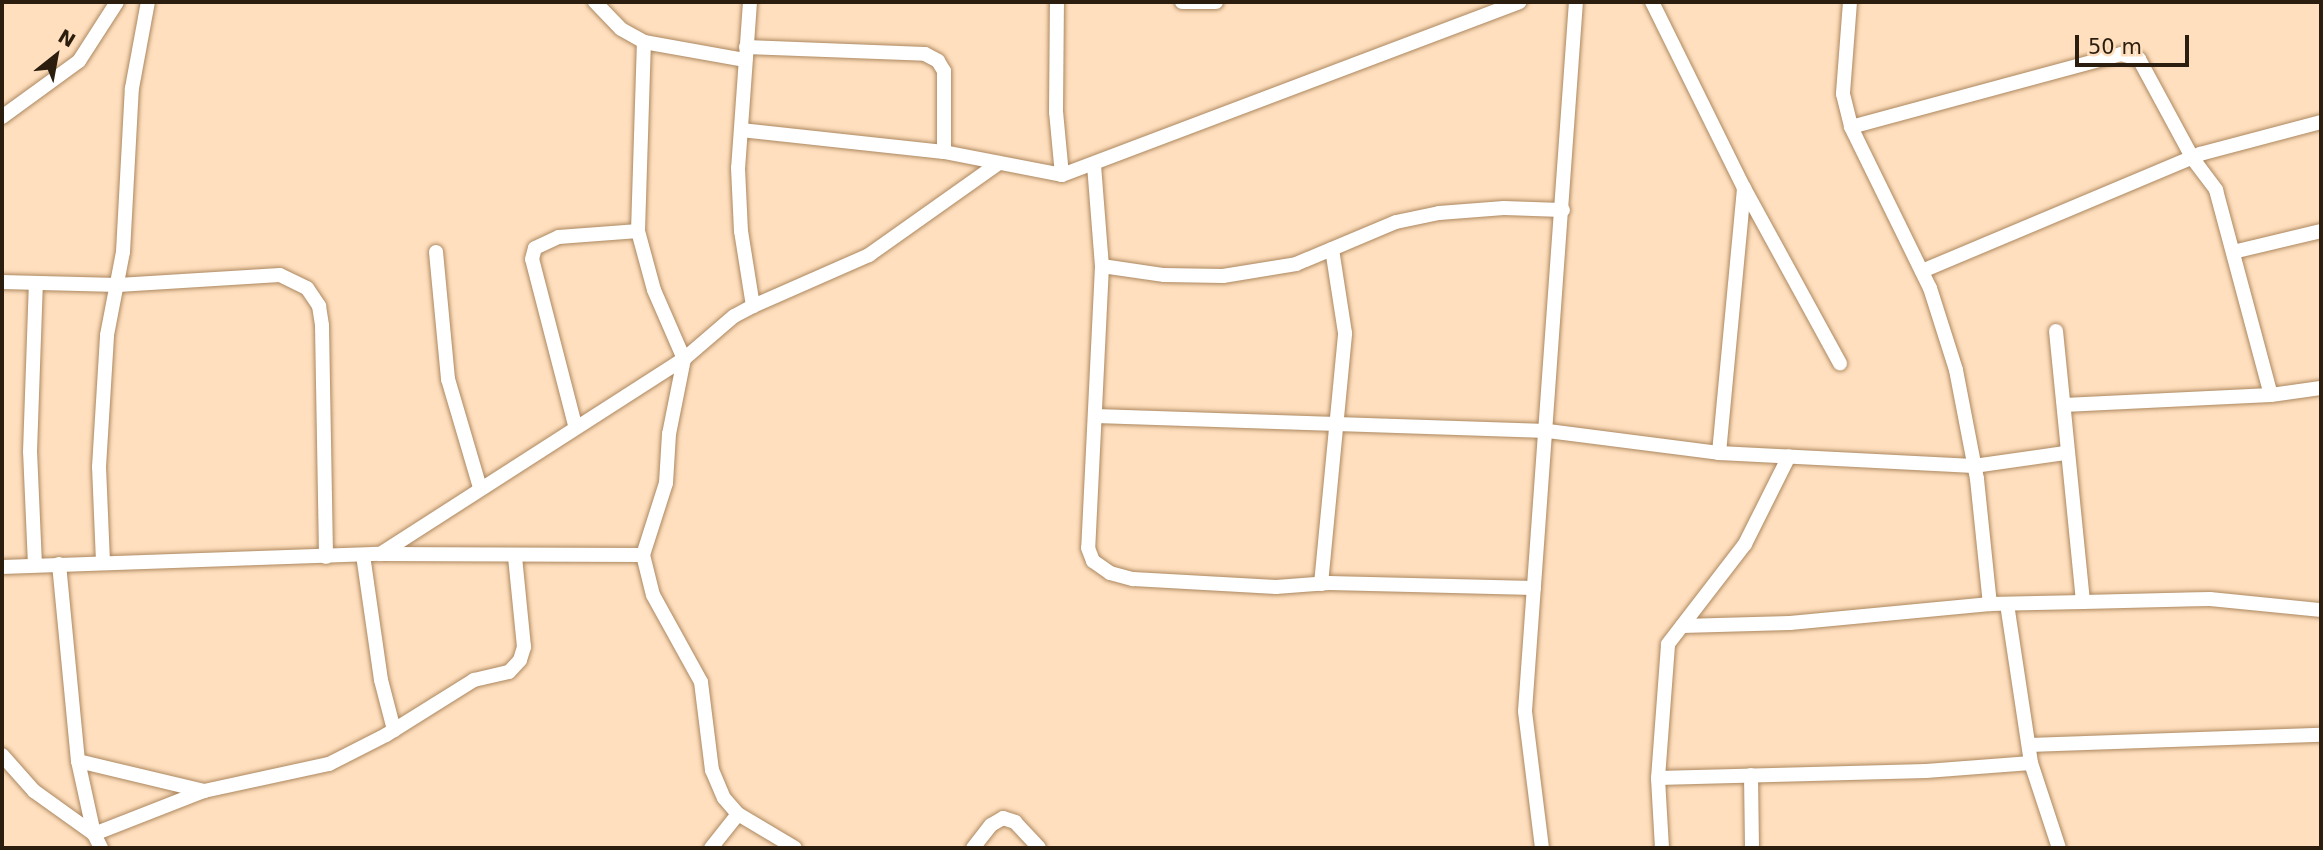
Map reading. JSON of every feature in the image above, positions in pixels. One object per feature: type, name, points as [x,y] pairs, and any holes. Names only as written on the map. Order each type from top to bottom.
[{"type":"street","points":[[2,117],[79,61],[117,2]]},
{"type":"street","points":[[103,562],[99,467],[107,335],[118,285],[132,88],[148,2]]},
{"type":"street","points":[[595,2],[621,29],[644,42],[746,54],[925,54],[938,61],[944,71],[944,152]]},
{"type":"street","points":[[750,2],[741,130],[741,232],[753,306]]},
{"type":"street","points":[[1057,2],[1056,112],[1062,175]]},
{"type":"street","points":[[1182,2],[1216,2]]},
{"type":"street","points":[[741,130],[944,152],[1062,175],[1519,2]]},
{"type":"street","points":[[1542,848],[1525,711],[1548,431],[1576,2]]},
{"type":"street","points":[[1652,2],[1744,188],[1839,363]]},
{"type":"street","points":[[1850,2],[1843,94],[1852,127],[1922,271],[1956,370],[1974,466],[1990,604]]},
{"type":"street","points":[[644,42],[638,231],[654,290],[684,359],[669,434],[666,484],[643,555],[653,595],[701,682],[712,770],[724,798],[738,814],[795,848]]},
{"type":"street","points":[[1852,127],[2121,54],[2139,59],[2193,159],[2216,191],[2271,395]]},
{"type":"street","points":[[1922,271],[2193,159],[2321,122]]},
{"type":"street","points":[[380,554],[575,425],[684,359],[734,316],[869,255],[999,163]]},
{"type":"street","points":[[1094,164],[1102,266],[1088,548],[1093,561],[1110,573],[1133,579],[1276,587],[1321,584],[1534,588]]},
{"type":"street","points":[[1719,453],[1744,188]]},
{"type":"street","points":[[1102,266],[1164,275],[1223,276],[1296,264],[1396,222],[1439,213],[1504,208],[1563,210]]},
{"type":"street","points":[[575,425],[532,259],[542,242],[559,237],[638,231]]},
{"type":"street","points":[[2233,252],[2321,231]]},
{"type":"street","points":[[1321,584],[1345,333],[1332,248]]},
{"type":"street","points":[[436,252],[448,379],[480,488]]},
{"type":"street","points":[[2,282],[118,285],[280,275],[295,278],[307,288],[319,306],[323,326],[326,557]]},
{"type":"street","points":[[35,565],[30,452],[36,284]]},
{"type":"street","points":[[2056,331],[2064,405],[2065,453],[2083,602]]},
{"type":"street","points":[[2064,405],[2271,395],[2321,388]]},
{"type":"street","points":[[1095,416],[1334,427],[1548,431],[1719,453],[1974,466],[2065,453]]},
{"type":"street","points":[[1662,848],[1658,778],[1663,661],[1668,644],[1745,544],[1789,456]]},
{"type":"street","points":[[2,566],[380,554],[514,557],[643,555]]},
{"type":"street","points":[[363,555],[381,680],[394,730]]},
{"type":"street","points":[[93,834],[204,791],[329,764],[394,730],[474,680],[509,672],[520,660],[524,647],[514,557]]},
{"type":"street","points":[[59,564],[78,761],[93,834],[101,848]]},
{"type":"street","points":[[1682,626],[1790,623],[1990,604],[2210,599],[2321,610]]},
{"type":"street","points":[[2007,604],[2031,763],[2059,848]]},
{"type":"street","points":[[2029,745],[2321,735]]},
{"type":"street","points":[[2,755],[41,797],[93,834]]},
{"type":"street","points":[[78,761],[204,791]]},
{"type":"street","points":[[1658,778],[2031,763]]},
{"type":"street","points":[[1751,775],[1752,848]]},
{"type":"street","points":[[711,848],[738,814]]},
{"type":"street","points":[[973,848],[1003,818],[1015,822],[1039,848]]}]
